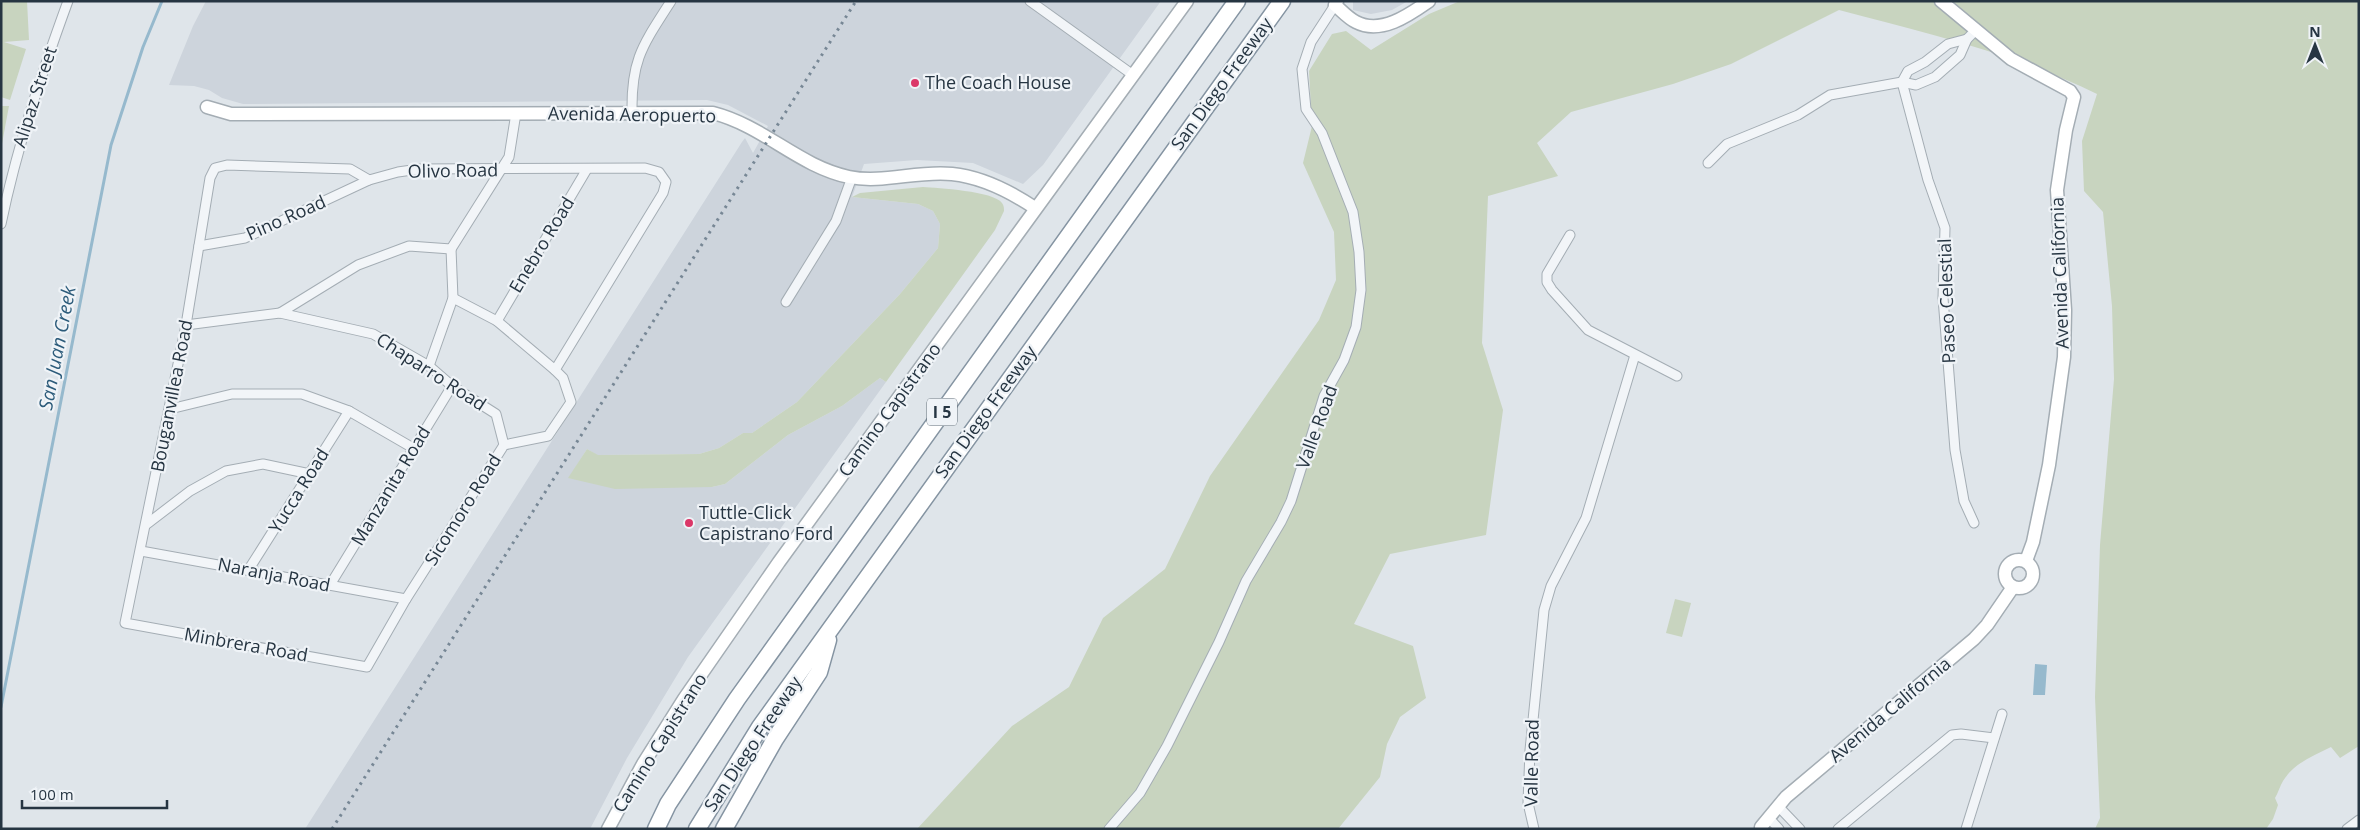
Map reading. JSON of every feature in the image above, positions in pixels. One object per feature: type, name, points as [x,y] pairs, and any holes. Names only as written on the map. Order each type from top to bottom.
[{"type":"highway","name":"San Diego Freeway","points":[[656,829],[668,804],[737,699],[1237,1]]},
{"type":"highway","name":"San Diego Freeway","points":[[697,829],[760,727],[1282,1]]},
{"type":"highway","points":[[724,829],[775,739],[819,672],[830,631]]},
{"type":"street","name":"Alipaz Street","points":[[1,224],[13,168],[37,85],[68,1]]},
{"type":"street","points":[[632,113],[634,73],[638,58],[644,44],[672,1]]},
{"type":"street","points":[[1030,1],[1133,75]]},
{"type":"street","name":"Camino Capistrano","points":[[608,829],[643,764],[684,698],[779,562],[1187,1]]},
{"type":"street","points":[[1336,3],[1357,22],[1372,27],[1397,20],[1429,1]]},
{"type":"street","points":[[1941,1],[1971,34]]},
{"type":"street","name":"Valle Road","points":[[1109,829],[1140,793],[1167,746],[1219,642],[1246,581],[1281,522],[1291,501],[1324,396],[1344,360],[1356,328],[1362,290],[1353,212],[1322,132],[1306,109],[1302,69],[1311,42],[1336,3]]},
{"type":"street","points":[[1902,82],[1908,70],[1925,62],[1948,44],[1971,34]]},
{"type":"street","points":[[1708,163],[1727,144],[1798,114],[1830,94],[1902,82],[1916,85],[1935,77],[1960,55],[1971,34]]},
{"type":"street","name":"Avenida California","points":[[1971,34],[2011,59],[2070,91],[2074,97],[2066,130],[2057,190],[2065,310],[2064,357],[2057,416],[2044,493],[2033,542],[2026,561]]},
{"type":"street","points":[[1925,62],[1935,77]]},
{"type":"street","name":"Paseo Celestial","points":[[1902,82],[1928,180],[1945,228],[1943,298],[1955,450],[1964,501],[1974,523]]},
{"type":"street","name":"Avenida Aeropuerto","points":[[207,107],[231,114],[699,113],[733,118],[769,137],[809,164],[852,178],[952,174],[1015,194],[1036,208]]},
{"type":"street","points":[[428,366],[453,298],[450,249],[509,156],[516,113]]},
{"type":"street","name":"Bouganvillea Road","points":[[125,624],[170,409],[210,178],[215,168],[227,165],[350,169],[369,180]]},
{"type":"street","name":"Olivo Road","points":[[369,180],[398,172],[419,169],[645,168],[659,172],[666,182],[664,193],[555,370]]},
{"type":"street","name":"Enebro Road","points":[[497,322],[587,169]]},
{"type":"street","points":[[786,302],[836,221],[852,178]]},
{"type":"street","name":"Pino Road","points":[[199,246],[245,238],[369,180]]},
{"type":"street","points":[[1570,235],[1547,274],[1547,282],[1588,330],[1677,376]]},
{"type":"street","points":[[280,313],[358,265],[408,246],[450,249]]},
{"type":"street","points":[[453,298],[497,322],[555,370]]},
{"type":"street","name":"Chaparro Road","points":[[186,325],[280,313],[373,334],[428,366],[452,386],[496,414],[504,445]]},
{"type":"street","name":"Valle Road","points":[[1534,829],[1528,803],[1530,750],[1544,610],[1551,586],[1586,518],[1634,355]]},
{"type":"street","name":"Sicomoro Road","points":[[367,667],[406,599],[504,445],[548,436],[571,402],[564,378],[555,370]]},
{"type":"street","name":"Manzanita Road","points":[[330,586],[452,386]]},
{"type":"street","points":[[170,409],[232,394],[302,394],[349,411],[413,448]]},
{"type":"street","name":"Yucca Road","points":[[249,569],[349,411]]},
{"type":"street","points":[[147,524],[190,491],[226,471],[263,464],[310,474]]},
{"type":"street","name":"Naranja Road","points":[[141,551],[249,569],[406,599]]},
{"type":"street","points":[[2020,560],[2026,561],[2034,573],[2032,581],[2020,589],[2013,587],[2005,577],[2008,565],[2020,560]]},
{"type":"street","name":"Avenida California","points":[[1762,825],[1778,806],[1974,639],[1987,625],[2013,587]]},
{"type":"street","name":"Minbrera Road","points":[[125,624],[367,667]]},
{"type":"street","points":[[1966,829],[2002,714]]},
{"type":"street","points":[[1838,829],[1952,735],[1962,734],[1994,738]]},
{"type":"street","points":[[1778,806],[1800,829]]},
{"type":"street","points":[[2347,829],[2359,820]]},
{"type":"street","points":[[1762,825],[1779,829]]},
{"type":"shaded area","points":[[206,1],[1161,1],[1043,165],[1023,184],[973,163],[917,160],[864,164],[852,197],[918,204],[933,211],[940,224],[938,248],[900,294],[797,402],[752,433],[743,433],[719,448],[699,454],[597,455],[587,449],[569,478],[712,487],[725,484],[788,435],[842,406],[880,378],[886,382],[688,657],[627,758],[590,829],[305,829],[742,142],[745,138],[753,153],[768,126],[728,105],[707,100],[243,104],[222,98],[209,90],[194,86],[169,85],[193,26]]},
{"type":"shaded area","points":[[1353,1],[1408,1],[1392,10],[1371,14],[1353,10]]},
{"type":"green space","points":[[1,1],[27,1],[29,40],[4,42],[26,49],[10,100],[1,97]]},
{"type":"green space","points":[[1460,1],[2359,1],[2359,746],[2340,758],[2331,747],[2293,769],[2283,781],[2275,798],[2278,805],[2273,819],[2266,829],[2095,829],[2100,818],[2095,697],[2100,545],[2114,379],[2112,306],[2103,212],[2084,191],[2082,141],[2097,94],[2067,80],[2003,56],[1839,10],[1731,64],[1673,84],[1571,112],[1537,143],[1558,176],[1488,196],[1482,343],[1503,410],[1486,535],[1390,554],[1354,624],[1413,646],[1426,698],[1400,717],[1387,744],[1380,777],[1338,829],[917,829],[1012,726],[1069,687],[1103,618],[1165,569],[1210,476],[1319,320],[1336,280],[1334,232],[1303,163],[1312,126],[1309,71],[1332,34],[1346,31],[1371,50],[1429,14]]},
{"type":"green space","points":[[1,106],[9,106],[1,149]]},
{"type":"green space","points":[[923,187],[965,191],[988,196],[1002,203],[1004,211],[995,230],[886,382],[880,378],[842,406],[788,435],[725,484],[712,487],[615,489],[568,478],[587,449],[598,455],[699,454],[719,448],[743,433],[752,433],[797,402],[900,294],[938,248],[940,224],[933,211],[918,204],[852,197],[860,193]]},
{"type":"green space","points":[[1675,599],[1691,603],[1682,637],[1666,633]]},
{"type":"water","points":[[2035,664],[2047,665],[2045,695],[2033,695]]},
{"type":"waterway","name":"San Juan Creek","points":[[1,707],[111,145],[143,47],[162,1]]},
{"type":"railway","points":[[332,829],[856,1]]},
{"type":"place","name":"The Coach House","points":[[915,83]]},
{"type":"place","name":"Tuttle-Click Capistrano Ford","points":[[689,523]]}]
